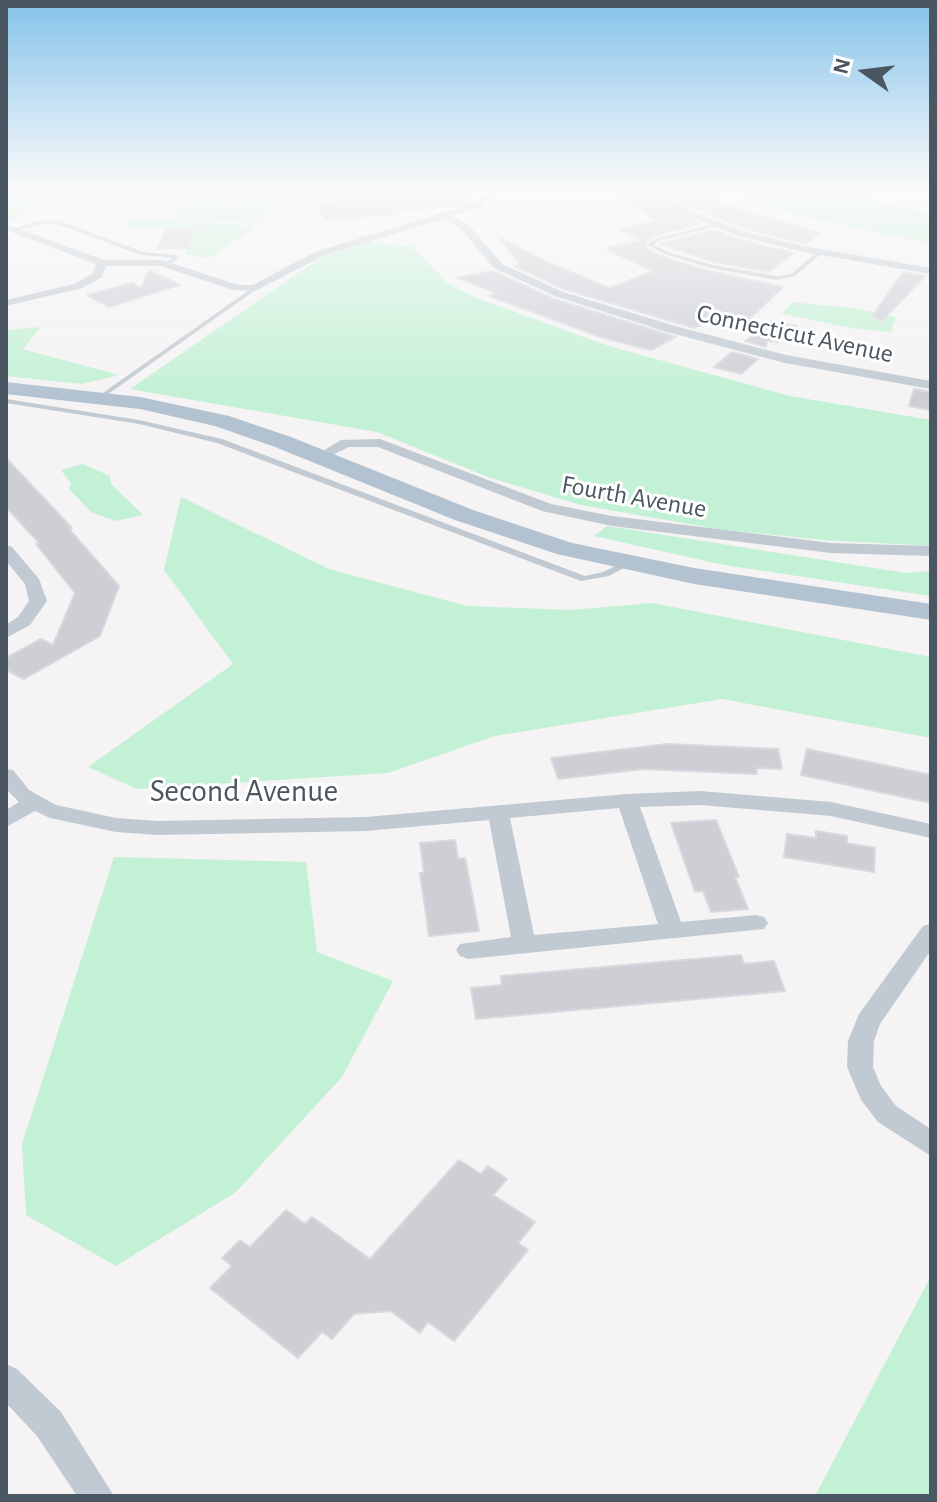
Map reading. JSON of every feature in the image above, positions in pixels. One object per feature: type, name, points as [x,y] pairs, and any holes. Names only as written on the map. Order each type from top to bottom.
[{"type":"main road","points":[[6,388],[184,411],[283,442],[330,451],[519,534],[566,549],[735,583],[931,612]]},
{"type":"street","points":[[88,256],[102,263],[166,265],[230,286],[255,288],[315,256]]},
{"type":"street","name":"Connecticut Avenue","points":[[490,256],[498,266],[559,294],[671,329],[785,359],[931,385]]},
{"type":"street","points":[[838,256],[931,271]]},
{"type":"street","points":[[6,303],[78,286],[97,276],[102,263]]},
{"type":"street","name":"Fourth Avenue","points":[[330,451],[353,442],[380,443],[547,508],[612,521],[831,548],[931,551]]},
{"type":"street","points":[[6,550],[33,583],[38,601],[24,621],[6,633]]},
{"type":"street","name":"Second Avenue","points":[[6,775],[33,803],[78,818],[158,828],[366,824],[627,801],[700,798],[790,803],[931,831]]},
{"type":"street","points":[[627,801],[672,930]]},
{"type":"street","points":[[6,820],[33,803]]},
{"type":"street","points":[[498,813],[524,944]]},
{"type":"street","points":[[468,950],[756,923]]},
{"type":"street","points":[[931,932],[868,1021],[861,1041],[860,1067],[870,1092],[887,1114],[931,1144]]},
{"type":"street","points":[[6,1380],[49,1424],[97,1496]]},
{"type":"lane","points":[[166,265],[177,257],[167,256]]},
{"type":"lane","points":[[676,256],[712,267],[777,278],[793,275],[815,256]]},
{"type":"lane","points":[[99,398],[255,288]]},
{"type":"lane","points":[[6,401],[139,422],[219,441],[584,579],[606,574],[629,563]]},
{"type":"green space","points":[[421,256],[450,285],[479,299],[609,346],[790,396],[931,420],[931,546],[823,540],[717,529],[581,505],[488,477],[377,432],[130,389],[320,258]]},
{"type":"green space","points":[[792,302],[853,308],[896,317],[891,332],[857,329],[782,314]]},
{"type":"green space","points":[[41,327],[23,349],[119,375],[82,384],[6,376],[6,330]]},
{"type":"green space","points":[[83,464],[110,476],[111,484],[143,515],[115,521],[91,512],[69,489],[71,484],[61,470]]},
{"type":"green space","points":[[181,497],[329,569],[467,606],[571,610],[652,603],[931,657],[931,738],[722,699],[495,736],[388,773],[137,789],[88,767],[233,664],[164,570]]},
{"type":"green space","points":[[607,526],[906,573],[931,571],[931,596],[724,565],[594,536]]},
{"type":"green space","points":[[114,857],[306,862],[317,952],[393,981],[342,1077],[236,1192],[116,1266],[26,1215],[22,1144]]},
{"type":"green space","points":[[931,1276],[931,1496],[815,1496]]},
{"type":"building","points":[[514,256],[536,256],[610,288],[653,271],[621,256],[662,256],[709,271],[783,287],[742,326],[713,318],[694,328],[564,289],[514,266],[521,265]]},
{"type":"building","points":[[696,256],[790,256],[769,272]]},
{"type":"building","points":[[149,270],[180,285],[109,307],[87,295],[132,283],[141,288]]},
{"type":"building","points":[[493,271],[554,299],[676,337],[651,350],[604,338],[489,296],[497,293],[457,278]]},
{"type":"building","points":[[903,272],[925,276],[881,322],[873,315]]},
{"type":"building","points":[[771,321],[797,326],[778,342],[767,341],[766,347],[745,341]]},
{"type":"building","points":[[732,352],[758,359],[741,374],[714,367]]},
{"type":"building","points":[[914,389],[931,392],[931,410],[909,406]]},
{"type":"building","points":[[6,458],[72,528],[69,529],[119,586],[100,636],[24,679],[6,670],[6,658],[41,639],[53,645],[75,593],[36,544],[39,543],[6,507]]},
{"type":"building","points":[[667,744],[778,749],[782,769],[756,768],[757,774],[643,769],[558,779],[551,758]]},
{"type":"building","points":[[807,749],[931,775],[931,803],[801,775]]},
{"type":"building","points":[[716,820],[748,909],[711,912],[703,891],[695,892],[671,823]]},
{"type":"building","points":[[816,831],[847,836],[847,843],[875,848],[874,872],[784,857],[787,834],[816,838]]},
{"type":"building","points":[[455,840],[458,859],[465,858],[479,931],[429,936],[420,873],[424,873],[420,843]]},
{"type":"building","points":[[741,955],[744,964],[774,961],[785,991],[476,1019],[471,988],[502,985],[501,976]]},
{"type":"building","points":[[459,1160],[481,1174],[488,1166],[507,1179],[493,1195],[535,1222],[518,1243],[528,1250],[454,1341],[428,1322],[420,1333],[391,1311],[354,1314],[332,1339],[322,1332],[298,1358],[210,1288],[232,1266],[222,1258],[240,1240],[250,1247],[286,1210],[305,1224],[312,1217],[370,1259]]}]
